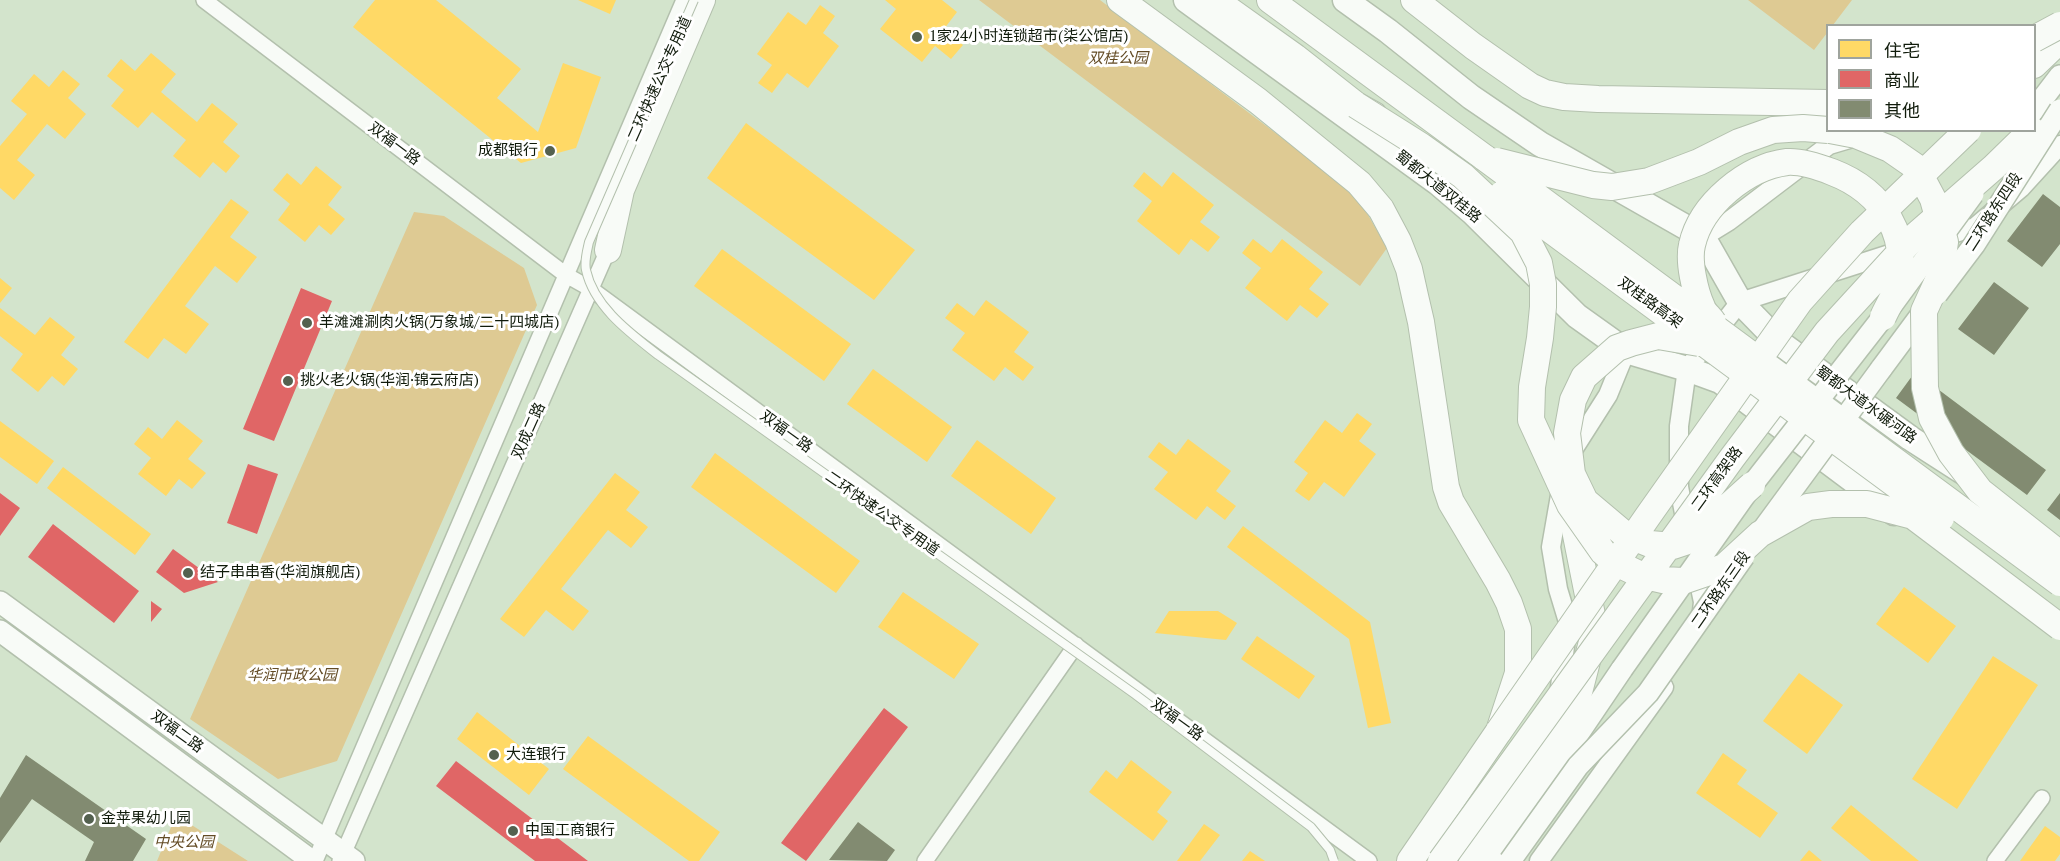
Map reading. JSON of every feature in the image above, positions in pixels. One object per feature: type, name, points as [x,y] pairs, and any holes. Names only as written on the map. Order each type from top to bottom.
[{"type":"highway","points":[[608,249],[621,190],[702,0]]},
{"type":"highway","points":[[1120,0],[1258,101],[1359,183],[1381,209],[1391,226],[1409,269],[1421,322],[1446,487],[1451,502],[1498,581],[1518,629],[1518,673],[1499,731]]},
{"type":"highway","points":[[1215,0],[1295,57],[1356,105],[1463,176],[1523,232]]},
{"type":"highway","name":"双桂路高架","points":[[1240,0],[2060,583]]},
{"type":"highway","name":"双桂路高架","points":[[1270,0],[1477,167]]},
{"type":"highway","points":[[1296,0],[1420,95],[1477,167],[1523,232],[1539,263],[1543,284],[1543,307],[1532,387],[1531,420],[1570,505],[1603,552],[1614,562],[1641,575],[1663,580],[1683,581],[1724,567],[1760,534],[1808,507],[1831,504],[1867,504],[1913,516],[2060,627]]},
{"type":"highway","points":[[1414,0],[1473,46],[1530,86],[1545,93],[1564,97],[1598,99],[1826,104]]},
{"type":"highway","points":[[2036,38],[2060,25]]},
{"type":"highway","points":[[2036,63],[2060,40]]},
{"type":"highway","name":"二环高架路","points":[[2036,126],[2060,104]]},
{"type":"highway","points":[[1356,105],[1477,167],[1612,187],[1649,181],[1699,162],[1739,142],[1773,130],[1803,128],[1826,130]]},
{"type":"highway","points":[[1840,132],[1856,135],[1890,149],[1916,167],[1933,199],[1945,242],[1940,276],[1924,311],[1925,388],[1932,418],[1951,453],[1980,491],[2060,554]]},
{"type":"highway","points":[[1410,861],[1648,516],[1800,301],[1862,232],[1966,132]]},
{"type":"highway","name":"二环高架路","points":[[1441,861],[1732,458],[1827,332],[1915,236],[1994,167],[2030,132]]},
{"type":"highway","points":[[1752,485],[1691,540],[1673,546],[1650,544],[1623,533],[1585,501],[1572,474],[1567,433],[1573,400],[1584,377],[1617,348],[1658,336],[1717,341],[1702,309],[1693,277],[1691,246],[1700,225],[1716,200],[1735,183],[1760,169],[1789,162],[1822,168],[1850,179],[1874,197],[1891,220],[1899,242],[1899,270],[1895,291],[1883,317]]},
{"type":"highway","name":"双桂路高架","points":[[1717,341],[2060,606]]},
{"type":"highway","points":[[1472,861],[1577,700],[1595,630],[1570,505]]},
{"type":"main road","name":"蜀都大道双桂路","points":[[1186,0],[1438,183],[1486,225],[1577,316],[1626,351],[1687,369]]},
{"type":"main road","points":[[1345,0],[1471,97],[1547,148],[1703,237]]},
{"type":"main road","points":[[2036,107],[2060,76]]},
{"type":"main road","name":"二环路东四段","points":[[1924,311],[1974,245],[2060,110]]},
{"type":"main road","name":"二环路东四段","points":[[1883,317],[2019,132]]},
{"type":"main road","points":[[1486,225],[1547,148]]},
{"type":"main road","name":"蜀都大道水碾河路","points":[[1703,237],[1740,302],[1780,343],[1910,438],[1990,489],[2060,542]]},
{"type":"main road","name":"二环路东三段","points":[[1510,861],[1578,766],[1648,693],[1760,534],[1924,311]]},
{"type":"main road","points":[[1492,861],[1622,669],[1752,485],[1883,317]]},
{"type":"main road","points":[[1687,369],[1720,381],[1872,494],[1925,539],[2060,640]]},
{"type":"main road","name":"双福二路","points":[[0,602],[346,858]]},
{"type":"main road","name":"双福二路","points":[[0,631],[313,861]]},
{"type":"street","name":"双福一路","points":[[204,0],[566,274],[591,289],[1369,861]]},
{"type":"street","name":"双成二路","points":[[313,861],[684,0]]},
{"type":"street","name":"双成二路","points":[[346,858],[715,0]]},
{"type":"street","points":[[2036,43],[2060,15]]},
{"type":"street","points":[[1703,237],[1729,221],[1829,145],[1871,132]]},
{"type":"street","points":[[1539,861],[1699,637],[1703,602],[1679,487],[1679,426],[1687,369],[1740,302],[1975,227],[2020,188],[2060,145]]},
{"type":"street","points":[[1456,861],[1528,755],[1557,705],[1568,622],[1558,589],[1551,547],[1566,461],[1608,395],[1626,351]]},
{"type":"street","points":[[925,861],[1076,645]]},
{"type":"street","points":[[1995,861],[2042,798]]},
{"type":"lane","name":"二环快速公交专用道","points":[[694,0],[589,242],[585,268],[600,300],[615,317],[658,355],[1136,694],[1311,827],[1330,850],[1334,861]]},
{"type":"green space","name":"双桂公园","points":[[979,0],[1100,0],[1323,169],[1360,201],[1387,248],[1360,286]]},
{"type":"green space","points":[[1748,0],[1852,0],[1834,24],[1826,24],[1826,34],[1814,50]]},
{"type":"green space","name":"华润市政公园","points":[[414,212],[444,216],[524,268],[537,305],[337,761],[278,779],[190,719]]},
{"type":"green space","name":"中央公园","points":[[176,815],[248,861],[157,861]]},
{"type":"building: 住宅","points":[[375,0],[436,0],[521,69],[497,98],[538,132],[563,63],[601,77],[576,148],[521,163],[353,27]]},
{"type":"building: 住宅","points":[[578,0],[616,0],[610,14]]},
{"type":"building: 住宅","points":[[885,0],[942,0],[957,12],[944,29],[963,45],[951,59],[935,46],[922,62],[880,29],[896,9]]},
{"type":"building: 住宅","points":[[820,5],[835,16],[823,33],[839,46],[808,88],[787,73],[772,93],[758,83],[772,65],[757,54],[788,12],[806,25]]},
{"type":"building: 住宅","points":[[151,53],[176,74],[161,92],[197,122],[212,103],[238,124],[223,142],[240,156],[226,173],[213,162],[200,178],[173,156],[186,140],[152,112],[138,128],[111,106],[124,90],[107,76],[121,59],[135,71]]},
{"type":"building: 住宅","points":[[63,70],[80,84],[68,98],[86,114],[65,139],[47,124],[17,160],[35,175],[14,200],[0,188],[0,146],[27,114],[11,101],[34,74],[49,87]]},
{"type":"building: 住宅","points":[[746,123],[915,250],[874,300],[707,178]]},
{"type":"building: 住宅","points":[[316,166],[342,187],[328,205],[345,219],[331,235],[319,225],[305,242],[278,220],[290,204],[273,190],[287,173],[301,185]]},
{"type":"building: 住宅","points":[[1144,172],[1162,187],[1173,172],[1214,205],[1200,222],[1220,237],[1208,252],[1191,239],[1179,255],[1137,221],[1152,201],[1133,186]]},
{"type":"building: 住宅","points":[[231,199],[249,212],[230,237],[257,257],[237,283],[215,266],[185,306],[209,324],[186,354],[164,338],[148,359],[124,342]]},
{"type":"building: 住宅","points":[[1253,239],[1271,253],[1282,239],[1323,272],[1309,289],[1329,304],[1317,318],[1300,305],[1287,321],[1245,288],[1261,268],[1242,253]]},
{"type":"building: 住宅","points":[[722,249],[851,344],[824,381],[694,286]]},
{"type":"building: 住宅","points":[[0,278],[12,288],[0,303]]},
{"type":"building: 住宅","points":[[986,300],[1029,332],[1014,352],[1034,367],[1023,381],[1005,367],[994,381],[952,350],[965,333],[945,318],[957,303],[974,316]]},
{"type":"building: 住宅","points":[[0,308],[35,335],[50,317],[75,337],[61,355],[78,369],[64,386],[52,376],[38,392],[11,370],[23,354],[0,336]]},
{"type":"building: 住宅","points":[[873,369],[952,427],[927,462],[847,404]]},
{"type":"building: 住宅","points":[[1357,413],[1372,424],[1359,441],[1376,454],[1344,497],[1324,482],[1309,501],[1295,491],[1308,473],[1294,462],[1325,420],[1342,433]]},
{"type":"building: 住宅","points":[[177,420],[203,441],[188,459],[206,473],[192,489],[179,479],[166,496],[138,474],[151,458],[134,444],[148,427],[162,439]]},
{"type":"building: 住宅","points":[[0,421],[54,461],[37,484],[0,457]]},
{"type":"building: 住宅","points":[[1188,439],[1231,471],[1216,491],[1236,506],[1225,520],[1207,506],[1196,520],[1154,489],[1168,472],[1148,457],[1159,442],[1176,455]]},
{"type":"building: 住宅","points":[[977,440],[1056,498],[1031,534],[951,476]]},
{"type":"building: 住宅","points":[[715,453],[860,561],[836,593],[691,487]]},
{"type":"building: 住宅","points":[[63,467],[151,534],[135,555],[47,488]]},
{"type":"building: 住宅","points":[[615,473],[640,492],[626,510],[648,527],[631,548],[608,530],[561,589],[589,611],[573,631],[546,610],[524,637],[500,619]]},
{"type":"building: 住宅","points":[[1243,526],[1370,622],[1391,723],[1368,728],[1349,639],[1227,547]]},
{"type":"building: 住宅","points":[[1904,587],[1956,626],[1928,663],[1876,624]]},
{"type":"building: 住宅","points":[[903,592],[979,644],[954,679],[878,627]]},
{"type":"building: 住宅","points":[[1169,611],[1218,611],[1237,623],[1226,640],[1155,633]]},
{"type":"building: 住宅","points":[[1257,636],[1315,676],[1299,699],[1241,659]]},
{"type":"building: 住宅","points":[[1993,656],[2038,685],[1957,809],[1912,779]]},
{"type":"building: 住宅","points":[[1799,673],[1843,705],[1807,754],[1763,721]]},
{"type":"building: 住宅","points":[[477,712],[549,769],[529,795],[457,739]]},
{"type":"building: 住宅","points":[[588,736],[720,832],[699,861],[689,861],[563,769]]},
{"type":"building: 住宅","points":[[1723,753],[1747,770],[1737,784],[1778,813],[1760,838],[1696,793]]},
{"type":"building: 住宅","points":[[1131,760],[1172,792],[1157,812],[1168,821],[1153,841],[1089,792],[1106,770],[1117,779]]},
{"type":"building: 住宅","points":[[1851,805],[1919,861],[1871,861],[1831,828]]},
{"type":"building: 住宅","points":[[1204,824],[1220,835],[1200,861],[1177,861]]},
{"type":"building: 住宅","points":[[2045,826],[2060,837],[2060,854],[2055,861],[2020,861]]},
{"type":"building: 住宅","points":[[1809,850],[1822,861],[1800,861]]},
{"type":"building: 住宅","points":[[1250,851],[1265,861],[1242,861]]},
{"type":"building: 商业","points":[[301,288],[332,301],[274,441],[243,429]]},
{"type":"building: 商业","points":[[248,464],[278,474],[257,534],[227,523]]},
{"type":"building: 商业","points":[[0,493],[20,508],[0,536]]},
{"type":"building: 商业","points":[[53,524],[139,591],[114,623],[28,557]]},
{"type":"building: 商业","points":[[173,549],[218,582],[184,593],[156,572]]},
{"type":"building: 商业","points":[[151,601],[162,609],[151,622]]},
{"type":"building: 商业","points":[[884,708],[908,727],[806,861],[781,843]]},
{"type":"building: 商业","points":[[456,761],[588,861],[535,861],[436,786]]},
{"type":"building: 其他","points":[[2043,194],[2060,207],[2060,244],[2042,267],[2007,241]]},
{"type":"building: 其他","points":[[1994,282],[2029,308],[1994,355],[1958,329]]},
{"type":"building: 其他","points":[[1915,372],[2046,470],[2027,495],[1896,398]]},
{"type":"building: 其他","points":[[2060,493],[2060,520],[2047,510]]},
{"type":"building: 其他","name":"金苹果幼儿园","points":[[26,755],[146,839],[133,861],[85,861],[94,842],[32,799],[0,843],[0,798]]},
{"type":"building: 其他","points":[[858,822],[895,850],[887,861],[829,860]]},
{"type":"place","name":"1家24小时连锁超市(柒公馆店)","points":[[917,37]]},
{"type":"place","name":"成都银行","points":[[550,151]]},
{"type":"place","name":"羊滩滩涮肉火锅(万象城/二十四城店)","points":[[307,323]]},
{"type":"place","name":"挑火老火锅(华润·锦云府店)","points":[[288,381]]},
{"type":"place","name":"结子串串香(华润旗舰店)","points":[[188,573]]},
{"type":"place","name":"大连银行","points":[[494,755]]},
{"type":"place","name":"金苹果幼儿园","points":[[89,819]]},
{"type":"place","name":"中国工商银行","points":[[513,831]]}]
